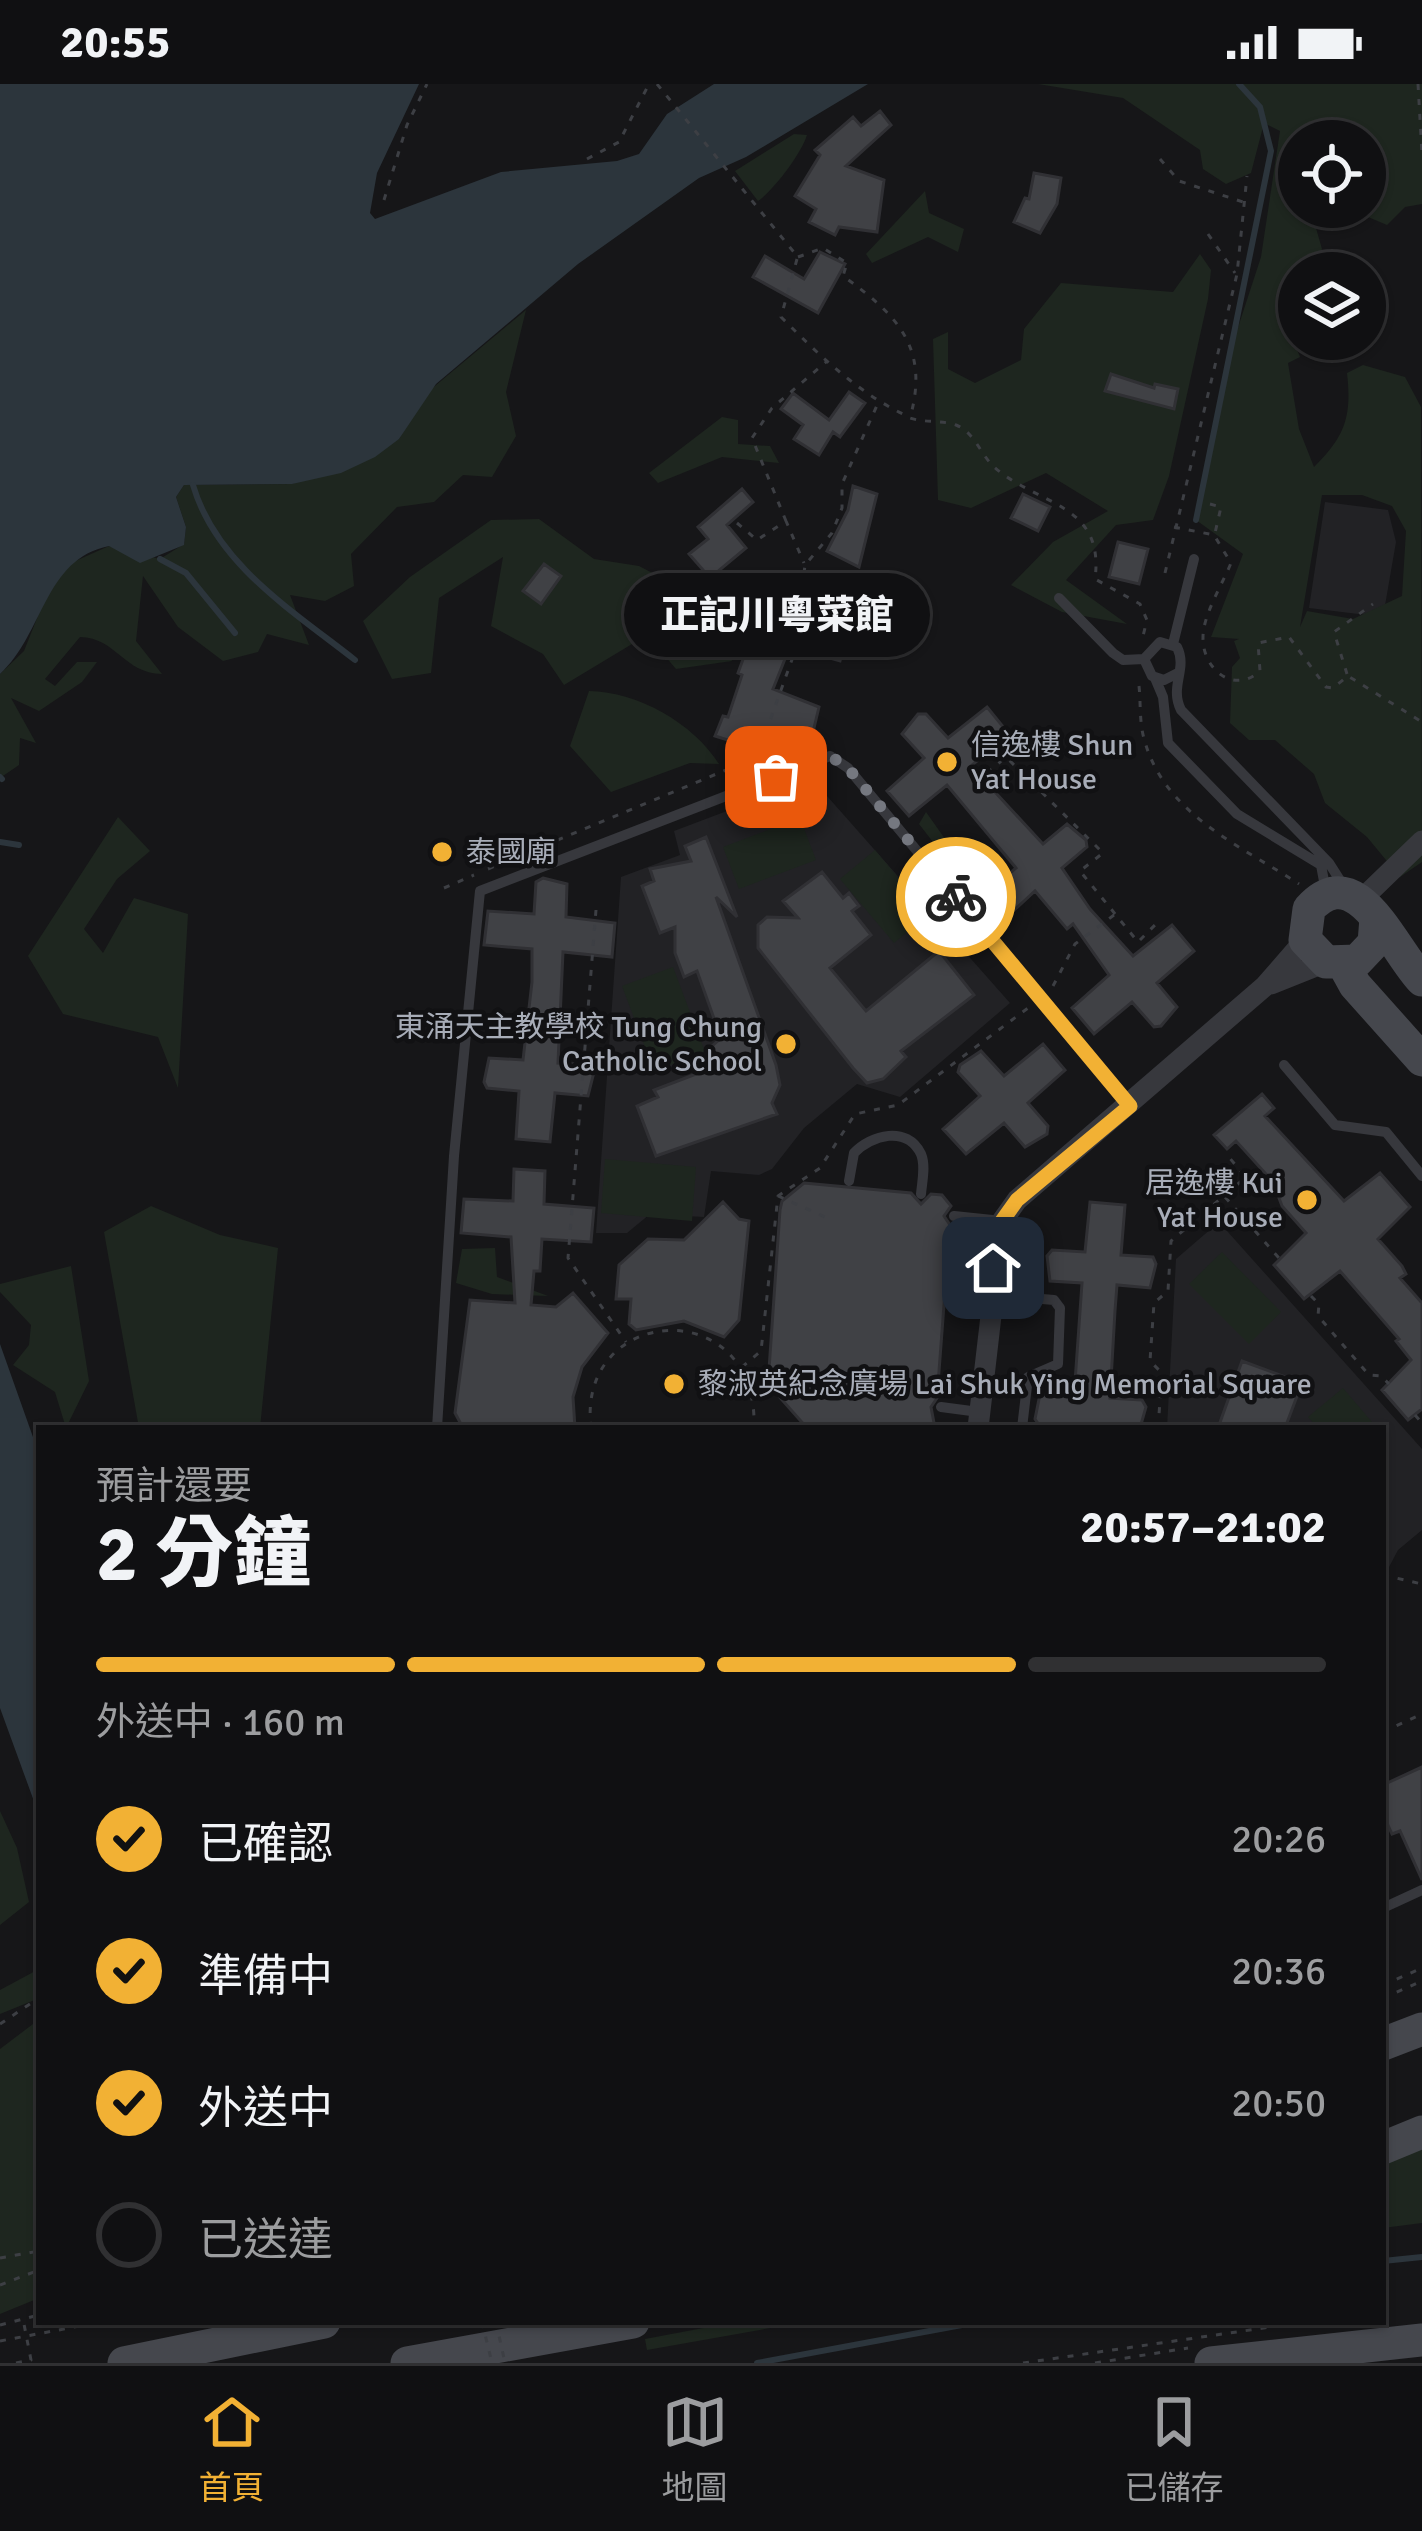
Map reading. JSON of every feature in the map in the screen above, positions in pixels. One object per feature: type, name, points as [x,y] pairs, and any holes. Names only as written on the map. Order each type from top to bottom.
[{"type":"main road","points":[[1325,956],[1367,954],[1377,931],[1343,899]]},
{"type":"main road","points":[[1343,899],[1309,909],[1325,956],[1422,1060]]},
{"type":"main road","points":[[1343,899],[1422,980]]},
{"type":"main road","points":[[1386,2043],[1422,2029]]},
{"type":"main road","points":[[1386,2147],[1422,2132]]},
{"type":"main road","points":[[124,2363],[309,2325]]},
{"type":"main road","points":[[407,2363],[616,2325]]},
{"type":"main road","points":[[1211,2363],[1383,2354],[1422,2340]]},
{"type":"street","points":[[1343,899],[1422,842]]},
{"type":"street","points":[[979,1420],[999,1231],[1017,1200],[1264,986],[1325,956]]},
{"type":"lane","points":[[1194,559],[1173,644],[1183,658],[1174,697],[1181,710],[1330,862],[1343,899]]},
{"type":"lane","points":[[1059,598],[1113,653],[1139,660],[1154,676],[1163,698],[1168,743],[1237,814],[1321,865],[1343,899]]},
{"type":"lane","points":[[1139,660],[1154,644],[1173,644]]},
{"type":"lane","points":[[1154,676],[1164,680],[1178,673]]},
{"type":"lane","points":[[437,1425],[454,1156],[480,891],[830,756],[848,768],[1130,1106]]},
{"type":"lane","points":[[1284,1065],[1335,1125],[1386,1132],[1422,1176]]},
{"type":"lane","points":[[849,1180],[854,1153],[863,1143],[889,1136],[913,1144],[922,1155],[921,1194]]},
{"type":"lane","points":[[954,1216],[999,1231]]},
{"type":"lane","points":[[956,1237],[999,1231]]},
{"type":"lane","points":[[991,1295],[1054,1300],[1060,1308],[1058,1364],[1028,1377],[1022,1425]]},
{"type":"lane","points":[[940,1407],[979,1420]]},
{"type":"lane","points":[[1386,1907],[1422,1889]]},
{"type":"path","points":[[384,200],[406,125],[428,84]]},
{"type":"path","points":[[586,160],[619,142],[649,84]]},
{"type":"path","points":[[1418,84],[1422,154]]},
{"type":"path","points":[[658,85],[798,257]]},
{"type":"path","points":[[1160,159],[1179,181],[1245,202]]},
{"type":"path","points":[[1165,573],[1237,274],[1247,176]]},
{"type":"path","points":[[1208,234],[1237,274]]},
{"type":"path","points":[[798,257],[823,248],[847,263],[843,276],[884,306],[911,343],[919,387],[910,418]]},
{"type":"path","points":[[798,257],[781,317],[827,362],[878,403],[910,418],[955,424],[994,466],[1062,508],[1094,537],[1099,546],[1095,579],[1140,604],[1147,620],[1139,660],[1145,743],[1157,774],[1201,825],[1343,899]]},
{"type":"path","points":[[444,888],[750,760],[763,740],[794,655],[805,565],[752,438],[772,409],[827,362]]},
{"type":"path","points":[[805,565],[832,533],[842,508],[842,484],[878,403]]},
{"type":"path","points":[[1210,504],[1221,507],[1214,535],[1231,563],[1203,636],[1212,664],[1224,679],[1250,680],[1260,670],[1258,643],[1288,637],[1326,687],[1348,676]]},
{"type":"path","points":[[737,524],[757,539],[786,521]]},
{"type":"path","points":[[1174,527],[1214,535]]},
{"type":"path","points":[[1372,604],[1334,632],[1348,676],[1422,722]]},
{"type":"path","points":[[763,740],[784,748]]},
{"type":"path","points":[[987,773],[1006,757],[1103,853],[1080,871],[1138,942],[1155,925]]},
{"type":"path","points":[[596,910],[568,1258],[626,1342]]},
{"type":"path","points":[[1050,992],[1075,944],[1114,915]]},
{"type":"path","points":[[1158,1425],[1162,1373],[1150,1361],[1154,1303],[1168,1291],[1171,1241],[1246,1177],[1227,1156]]},
{"type":"path","points":[[778,1196],[824,1217]]},
{"type":"path","points":[[1224,1196],[1279,1258]]},
{"type":"path","points":[[1311,1296],[1318,1304],[1318,1316],[1370,1375],[1389,1384]]},
{"type":"path","points":[[591,1425],[594,1383],[626,1342],[676,1329],[704,1335],[729,1351],[751,1387],[754,1425]]},
{"type":"path","points":[[751,1387],[780,1374]]},
{"type":"path","points":[[1415,1415],[1422,1423]]},
{"type":"path","points":[[1386,1576],[1422,1584]]},
{"type":"path","points":[[1386,1731],[1422,1714]]},
{"type":"path","points":[[1386,1984],[1422,1968]]},
{"type":"path","points":[[1386,1996],[1422,1981]]},
{"type":"path","points":[[0,2024],[36,2000]]},
{"type":"path","points":[[0,2258],[36,2252]]},
{"type":"path","points":[[0,2285],[36,2271]]},
{"type":"path","points":[[0,2325],[36,2316]]},
{"type":"path","points":[[16,2363],[31,2360],[23,2319]]},
{"type":"path","points":[[0,2341],[86,2325]]},
{"type":"path","points":[[483,2325],[492,2363]]},
{"type":"path","points":[[497,2325],[505,2363]]},
{"type":"path","points":[[1023,2363],[1284,2325]]},
{"type":"shaded area","points":[[0,84],[419,84],[377,173],[370,213],[375,219],[501,172],[617,161],[639,154],[667,114],[714,84],[868,84],[746,157],[699,178],[578,264],[436,384],[399,439],[375,457],[341,473],[292,484],[184,485],[176,497],[186,527],[184,545],[140,563],[109,546],[87,554],[58,582],[15,658],[0,674]]},
{"type":"shaded area","points":[[1038,84],[1422,84],[1422,204],[1405,207],[1387,225],[1386,120],[1278,120],[1278,130],[1264,123],[1251,173],[1226,184],[1203,169],[1200,150],[1123,98]]},
{"type":"shaded area","points":[[794,134],[807,135],[786,171],[758,201],[735,171]]},
{"type":"shaded area","points":[[1278,144],[1278,228],[1316,228],[1322,249],[1278,252],[1278,360],[1294,360],[1288,363],[1299,429],[1314,467],[1344,425],[1347,373],[1363,365],[1405,377],[1421,407],[1422,862],[1400,877],[1367,837],[1325,803],[1314,774],[1275,740],[1249,740],[1230,723],[1232,667],[1240,658],[1234,641],[1239,639],[1211,637],[1243,554],[1196,520],[1229,355],[1261,257]],"holes":[[[1322,495],[1362,495],[1392,506],[1406,531],[1402,596],[1353,619],[1307,611],[1300,627]]]},
{"type":"shaded area","points":[[925,191],[929,213],[964,229],[958,252],[928,237],[872,263],[866,254]]},
{"type":"shaded area","points":[[1200,254],[1211,270],[1208,299],[1169,476],[1153,520],[1116,525],[1066,580],[1127,624],[1062,612],[1011,585],[1053,542],[1108,511],[1046,473],[971,508],[938,500],[933,339],[948,332],[948,369],[975,383],[1021,360],[1024,329],[1061,283],[1173,292]]},
{"type":"shaded area","points":[[526,310],[506,392],[516,436],[492,477],[463,475],[434,502],[397,507],[351,554],[354,586],[325,601],[290,595],[309,645],[267,634],[258,652],[223,661],[178,627],[143,576],[136,641],[162,674],[138,668],[103,643],[80,637],[45,679],[55,686],[77,662],[97,662],[82,682],[39,711],[11,698],[36,743],[20,738],[19,765],[0,778],[0,674],[24,651],[47,593],[71,563],[109,546],[160,559],[184,544],[186,527],[176,497],[184,485],[292,484],[399,439],[423,396]]},
{"type":"shaded area","points":[[722,417],[738,420],[738,444],[770,446],[779,463],[722,457],[658,483],[649,473]]},
{"type":"shaded area","points":[[1325,502],[1388,510],[1396,542],[1383,617],[1309,608]]},
{"type":"shaded area","points":[[539,519],[594,559],[639,566],[720,608],[732,661],[676,669],[647,635],[564,685],[543,654],[491,626],[503,557],[439,598],[431,673],[392,679],[363,621],[410,577],[491,520]]},
{"type":"shaded area","points":[[589,691],[626,697],[663,713],[695,735],[719,764],[690,763],[611,792],[570,746]]},
{"type":"shaded area","name":"東涌天主教學校 Tung Chung Catholic School","points":[[812,779],[1010,1003],[900,1097],[857,1084],[804,1128],[772,1169],[759,1175],[711,1171],[704,1217],[650,1214],[627,1233],[596,1233],[621,877],[680,855],[674,831]]},
{"type":"shaded area","points":[[926,812],[1009,929],[973,936],[946,907],[943,855],[919,824]]},
{"type":"shaded area","points":[[118,817],[150,851],[117,879],[84,929],[103,953],[134,898],[188,914],[178,1088],[158,1037],[63,1014],[28,956]]},
{"type":"shaded area","points":[[800,818],[816,860],[739,889],[723,847]]},
{"type":"shaded area","points":[[875,850],[929,914],[894,943],[840,879]]},
{"type":"shaded area","points":[[673,967],[705,1052],[654,1071],[622,986]]},
{"type":"shaded area","points":[[605,1159],[696,1167],[692,1221],[601,1213]]},
{"type":"shaded area","points":[[151,1206],[220,1235],[278,1248],[260,1425],[138,1425],[104,1232]]},
{"type":"shaded area","points":[[1219,1222],[1422,1449],[1422,1530],[1398,1550],[1388,1569],[1386,1425],[1167,1425],[1176,1259]]},
{"type":"shaded area","points":[[495,1248],[497,1277],[548,1296],[492,1294],[456,1283],[462,1249]]},
{"type":"shaded area","points":[[1222,1252],[1281,1312],[1249,1344],[1189,1284]]},
{"type":"shaded area","points":[[71,1266],[89,1381],[67,1425],[55,1392],[13,1365],[29,1345],[31,1325],[0,1292],[0,1284]]},
{"type":"shaded area","points":[[0,1344],[36,1446],[36,1807],[0,1708]]},
{"type":"shaded area","points":[[1343,1388],[1374,1425],[1315,1425],[1308,1417]]},
{"type":"shaded area","points":[[0,1811],[17,1848],[29,1902],[0,1925]]},
{"type":"shaded area","points":[[36,1971],[36,1999],[0,2014],[0,1990]]},
{"type":"shaded area","points":[[36,2005],[36,2299],[0,2314],[0,2049],[33,2024]]},
{"type":"shaded area","points":[[1422,2149],[1422,2223],[1386,2228],[1386,2163]]},
{"type":"shaded area","points":[[719,2325],[787,2325],[647,2350],[645,2339]]},
{"type":"building","points":[[880,111],[891,125],[846,166],[884,180],[877,232],[839,227],[835,235],[809,222],[816,209],[795,196],[820,155],[815,150],[853,117],[861,126]]},
{"type":"building","points":[[1034,173],[1061,178],[1057,204],[1040,233],[1014,222],[1025,198],[1029,199]]},
{"type":"building","points":[[820,252],[845,264],[818,313],[753,277],[765,256],[804,279]]},
{"type":"building","points":[[1111,374],[1154,388],[1155,384],[1178,389],[1174,409],[1105,391]]},
{"type":"building","points":[[849,392],[865,403],[840,437],[833,432],[819,455],[794,439],[803,425],[781,409],[793,393],[829,420]]},
{"type":"building","points":[[853,486],[877,494],[859,567],[827,551],[848,510]]},
{"type":"building","points":[[742,489],[753,502],[727,525],[746,548],[710,578],[689,554],[708,539],[698,527]]},
{"type":"building","points":[[1023,494],[1050,507],[1038,531],[1011,518]]},
{"type":"building","points":[[1118,542],[1148,549],[1139,584],[1109,577]]},
{"type":"building","points":[[544,564],[561,576],[541,604],[523,591]]},
{"type":"building","points":[[761,573],[847,585],[843,630],[848,631],[840,661],[819,655],[829,618],[789,614],[786,620],[785,659],[773,689],[819,707],[809,749],[760,730],[753,748],[715,736],[723,716],[728,717],[742,675],[738,673],[746,651],[749,600],[760,600]]},
{"type":"building","points":[[987,707],[1009,734],[971,766],[1043,844],[1067,824],[1086,840],[1087,847],[1062,868],[1090,909],[1133,956],[1172,925],[1194,951],[1157,983],[1177,1007],[1161,1026],[1154,1027],[1132,1002],[1094,1034],[1072,1008],[1109,975],[1073,924],[1067,929],[1035,891],[1011,913],[1003,910],[990,890],[1016,868],[947,785],[909,816],[887,791],[924,758],[902,734],[918,714],[926,714],[948,738]]},
{"type":"building","points":[[706,837],[737,917],[716,897],[776,1065],[780,1085],[772,1103],[777,1114],[656,1156],[637,1106],[658,1097],[654,1090],[717,1066],[711,1047],[721,1038],[697,971],[684,977],[675,953],[675,927],[660,933],[642,886],[654,881],[650,869],[691,861],[685,846]]},
{"type":"building","points":[[822,872],[843,898],[849,893],[859,906],[852,911],[871,935],[830,968],[866,1011],[939,951],[974,995],[901,1051],[906,1057],[883,1079],[867,1083],[758,948],[758,925],[767,917],[798,918],[783,901]]},
{"type":"building","points":[[543,878],[567,884],[566,917],[615,923],[612,957],[563,952],[558,1063],[590,1065],[594,1072],[588,1096],[555,1093],[550,1142],[516,1139],[519,1091],[487,1088],[484,1082],[489,1058],[523,1060],[532,982],[532,949],[484,945],[488,911],[534,914],[536,882]]},
{"type":"building","points":[[1043,1044],[1065,1070],[1028,1103],[1048,1126],[1047,1134],[1025,1147],[1004,1123],[966,1154],[943,1129],[980,1096],[958,1072],[960,1065],[981,1051],[1004,1076]]},
{"type":"building","name":"居逸樓 Kui Yat House","points":[[1262,1094],[1274,1108],[1265,1116],[1344,1201],[1380,1173],[1410,1207],[1378,1239],[1402,1266],[1406,1274],[1400,1278],[1422,1303],[1422,1409],[1408,1420],[1382,1390],[1411,1360],[1399,1339],[1340,1271],[1304,1299],[1274,1265],[1306,1233],[1282,1206],[1279,1198],[1284,1194],[1236,1141],[1227,1149],[1214,1135]]},
{"type":"building","points":[[514,1169],[545,1171],[544,1204],[594,1208],[591,1242],[542,1239],[540,1271],[534,1271],[531,1305],[556,1307],[573,1293],[608,1333],[582,1367],[573,1397],[575,1425],[461,1425],[455,1413],[470,1300],[515,1303],[511,1237],[461,1233],[464,1199],[513,1201]]},
{"type":"building","points":[[804,1183],[911,1193],[921,1204],[931,1194],[942,1195],[951,1206],[944,1216],[950,1225],[937,1398],[931,1407],[934,1425],[804,1425],[768,1384],[782,1201]]},
{"type":"building","points":[[723,1202],[739,1219],[749,1221],[739,1320],[724,1337],[684,1321],[636,1330],[629,1324],[631,1299],[616,1299],[619,1265],[648,1239],[684,1240]]},
{"type":"building","points":[[1090,1202],[1125,1205],[1121,1255],[1153,1257],[1156,1264],[1150,1288],[1117,1285],[1110,1398],[1142,1400],[1146,1407],[1141,1425],[1039,1425],[1035,1419],[1040,1394],[1074,1396],[1082,1283],[1050,1281],[1047,1256],[1052,1250],[1085,1252]]},
{"type":"building","points":[[1242,1361],[1283,1376],[1280,1383],[1290,1378],[1302,1383],[1286,1425],[1219,1425]]},
{"type":"building","points":[[1422,1767],[1422,1880],[1400,1831],[1392,1834],[1386,1821],[1386,1784]]},
{"type":"waterway","points":[[1196,520],[1271,151],[1260,107],[1239,84]]},
{"type":"waterway","points":[[193,485],[219,539],[238,562],[355,660]]},
{"type":"waterway","points":[[160,559],[186,573],[235,633]]},
{"type":"waterway","points":[[0,842],[19,845]]},
{"type":"waterway","points":[[1386,2261],[1422,2257]]},
{"type":"waterway","points":[[757,2363],[962,2325]]},
{"type":"way so far","points":[[776,777],[830,756],[848,768],[956,897]]},
{"type":"place","name":"信逸樓 Shun Yat House","points":[[947,762]]},
{"type":"place","name":"正記川粵菜館","points":[[776,777]]},
{"type":"place","name":"泰國廟","points":[[442,852]]},
{"type":"place","name":"東涌天主教學校 Tung Chung Catholic School","points":[[786,1044]]},
{"type":"place","name":"居逸樓 Kui Yat House","points":[[1307,1200]]},
{"type":"place","name":"黎淑英紀念廣場 Lai Shuk Ying Memorial Square","points":[[674,1384]]},
{"type":"route","points":[[956,897],[1130,1106],[1017,1200],[1002,1221],[993,1268]]}]
